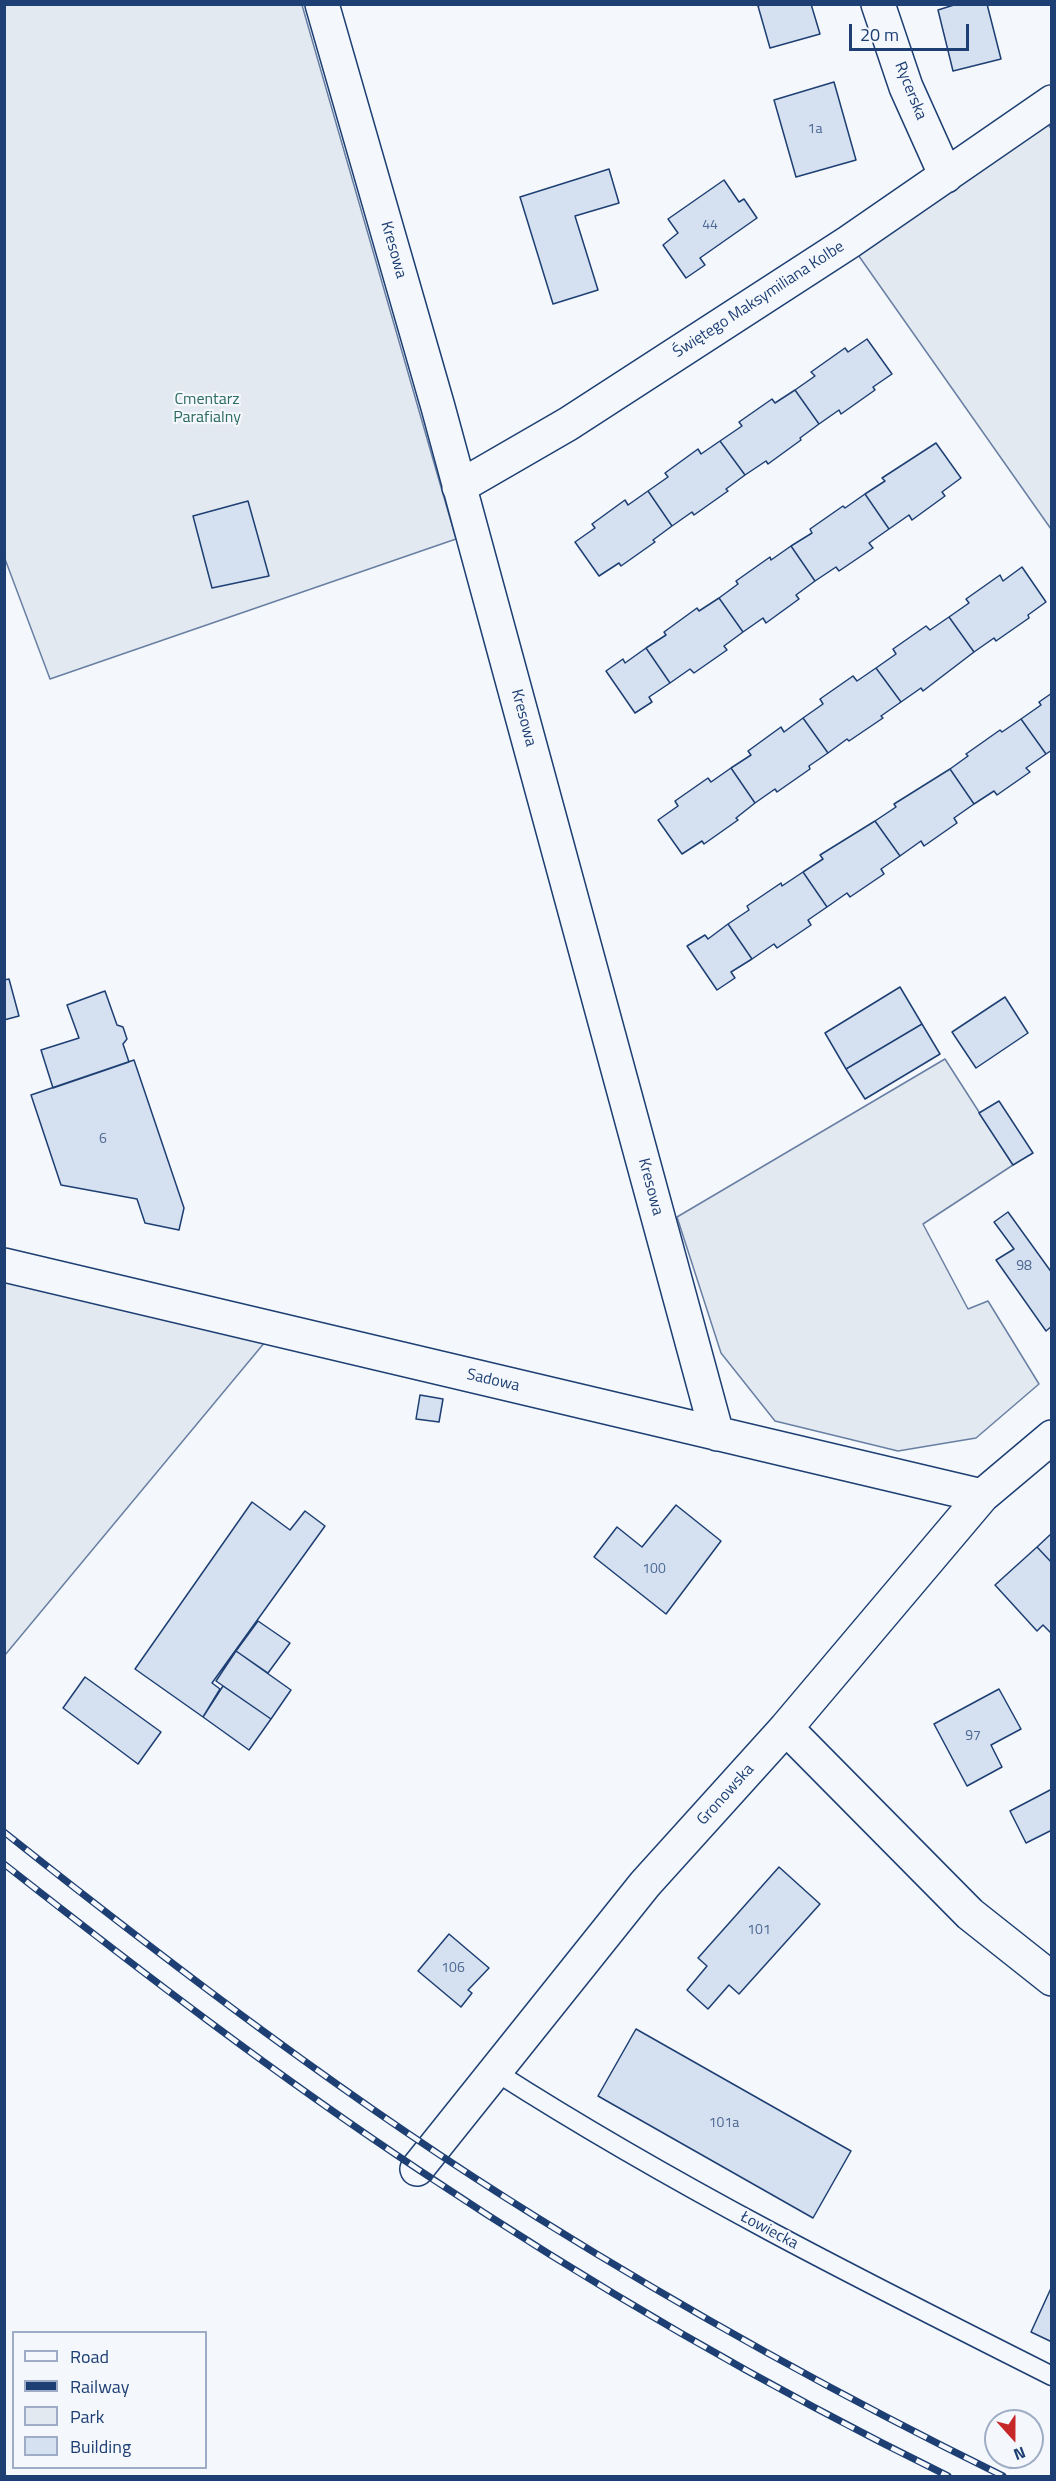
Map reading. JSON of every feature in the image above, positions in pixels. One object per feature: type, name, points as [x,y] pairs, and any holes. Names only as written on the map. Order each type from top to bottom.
[{"type":"street","name":"Kresowa","points":[[322,4],[459,487],[717,1434]]},
{"type":"street","name":"Rycerska","points":[[878,4],[906,87],[946,176]]},
{"type":"street","name":"Świętego Maksymiliana Kolbe","points":[[459,487],[568,424],[849,242],[1052,102]]},
{"type":"street","name":"Sadowa","points":[[4,1265],[982,1496]]},
{"type":"street","name":"Gronowska","points":[[417,2169],[645,1884],[786,1728],[982,1496],[1052,1437]]},
{"type":"street","points":[[786,1728],[970,1914],[1052,1979]]},
{"type":"lane","name":"Łowiecka","points":[[496,2072],[643,2163],[861,2280],[1052,2376]]},
{"type":"green space","name":"Cmentarz Parafialny","points":[[5,5],[302,5],[456,539],[50,679],[5,559]]},
{"type":"green space","points":[[1039,111],[1052,130],[1051,529],[849,242]]},
{"type":"green space","points":[[945,1059],[1013,1165],[923,1224],[968,1309],[988,1301],[1039,1384],[976,1438],[898,1451],[775,1421],[721,1353],[677,1217]]},
{"type":"green space","points":[[5,1265],[275,1330],[5,1655]]},
{"type":"building","points":[[763,4],[811,4],[820,34],[770,48],[758,6]]},
{"type":"building","points":[[957,4],[987,4],[1001,59],[953,71],[938,10]]},
{"type":"building","points":[[834,82],[856,160],[796,177],[774,100]]},
{"type":"building","points":[[609,169],[619,203],[575,216],[598,290],[553,304],[520,197]]},
{"type":"building","points":[[724,180],[739,202],[744,199],[757,218],[700,258],[705,265],[686,278],[663,245],[678,233],[668,219]]},
{"type":"building","points":[[867,339],[892,374],[873,387],[875,390],[841,414],[839,410],[819,424],[795,390],[815,376],[811,372],[845,348],[848,352]]},
{"type":"building","points":[[795,390],[819,424],[768,464],[766,461],[745,475],[720,441],[742,426],[739,422],[772,399],[775,403]]},
{"type":"building","points":[[720,441],[745,475],[726,489],[728,491],[694,515],[692,512],[672,526],[648,491],[668,477],[665,473],[698,449],[701,454]]},
{"type":"building","points":[[936,443],[961,478],[942,492],[945,496],[912,520],[909,515],[889,529],[865,494],[885,481],[882,478]]},
{"type":"building","points":[[648,491],[672,526],[653,540],[655,542],[621,566],[619,563],[599,576],[575,542],[595,528],[592,524],[625,500],[628,505]]},
{"type":"building","points":[[865,494],[889,529],[869,543],[873,548],[839,571],[836,567],[815,581],[791,546],[812,533],[810,529]]},
{"type":"building","points":[[248,501],[269,576],[212,588],[193,516]]},
{"type":"building","points":[[791,546],[815,581],[796,595],[799,599],[766,623],[763,618],[743,632],[719,598],[738,584],[736,581],[770,557],[771,560]]},
{"type":"building","points":[[1022,567],[1046,602],[1028,615],[1029,618],[996,641],[994,638],[974,652],[949,617],[969,603],[966,599],[1000,575],[1003,581]]},
{"type":"building","points":[[719,598],[743,632],[724,646],[727,650],[694,673],[690,669],[670,683],[646,648],[666,635],[664,632],[697,608],[699,611]]},
{"type":"building","points":[[949,617],[974,652],[923,691],[921,688],[901,702],[876,668],[896,654],[893,649],[926,626],[930,630]]},
{"type":"building","points":[[646,648],[670,683],[649,697],[652,702],[635,713],[606,671],[623,659],[625,663]]},
{"type":"building","points":[[876,668],[901,702],[881,716],[883,718],[828,753],[803,718],[823,704],[820,699],[853,676],[857,681]]},
{"type":"building","points":[[1052,693],[1052,750],[1046,754],[1021,719],[1041,705],[1039,702]]},
{"type":"building","points":[[803,718],[828,753],[777,792],[775,789],[755,803],[731,768],[751,755],[748,751],[781,727],[784,732]]},
{"type":"building","points":[[1021,719],[1046,754],[1026,768],[1030,772],[997,795],[994,791],[974,804],[950,769],[968,756],[966,754],[1000,730],[1002,732]]},
{"type":"building","points":[[731,768],[755,803],[736,818],[738,820],[704,844],[702,841],[682,854],[658,820],[678,806],[675,801],[708,778],[711,782]]},
{"type":"building","points":[[950,769],[974,804],[954,818],[957,823],[924,846],[921,841],[900,856],[875,821],[896,807],[894,804]]},
{"type":"building","points":[[875,821],[900,856],[881,869],[884,874],[850,897],[847,893],[827,907],[803,872],[823,859],[820,855]]},
{"type":"building","points":[[803,872],[827,907],[808,920],[811,925],[777,948],[774,944],[752,959],[728,924],[749,910],[747,906],[781,883],[782,886]]},
{"type":"building","points":[[728,924],[752,959],[731,972],[735,978],[717,990],[687,946],[705,935],[708,939]]},
{"type":"building","points":[[9,979],[19,1016],[4,1020],[4,980]]},
{"type":"building","points":[[900,987],[922,1024],[846,1069],[825,1033]]},
{"type":"building","points":[[105,991],[117,1025],[123,1027],[127,1039],[123,1044],[129,1062],[53,1088],[41,1050],[79,1038],[67,1005]]},
{"type":"building","points":[[1005,997],[1028,1033],[976,1068],[952,1032]]},
{"type":"building","points":[[922,1024],[940,1054],[865,1099],[846,1069]]},
{"type":"building","points":[[134,1060],[184,1208],[179,1230],[145,1223],[137,1199],[61,1185],[31,1095]]},
{"type":"building","points":[[999,1101],[1033,1153],[1013,1165],[979,1113]]},
{"type":"building","points":[[1008,1212],[1052,1273],[1052,1326],[1046,1331],[996,1260],[1014,1249],[994,1222]]},
{"type":"building","points":[[420,1395],[443,1399],[439,1422],[416,1419]]},
{"type":"building","points":[[252,1502],[290,1530],[305,1511],[325,1526],[212,1683],[220,1689],[203,1717],[135,1669]]},
{"type":"building","points":[[676,1505],[721,1541],[666,1614],[594,1557],[617,1527],[642,1547]]},
{"type":"building","points":[[1052,1533],[1052,1563],[1037,1547]]},
{"type":"building","points":[[1037,1547],[1052,1563],[1052,1634],[1043,1625],[1037,1631],[995,1585]]},
{"type":"building","points":[[258,1621],[290,1643],[268,1673],[236,1651]]},
{"type":"building","points":[[236,1651],[291,1690],[271,1719],[216,1681]]},
{"type":"building","points":[[85,1677],[161,1732],[138,1764],[63,1708]]},
{"type":"building","points":[[223,1686],[271,1719],[249,1750],[203,1717]]},
{"type":"building","points":[[999,1689],[1021,1729],[991,1745],[1002,1767],[967,1786],[934,1724]]},
{"type":"building","points":[[1052,1789],[1052,1830],[1026,1843],[1010,1811]]},
{"type":"building","points":[[779,1867],[820,1904],[739,1994],[729,1985],[708,2009],[687,1990],[707,1966],[698,1958]]},
{"type":"building","points":[[449,1934],[489,1968],[468,1990],[472,1993],[461,2007],[418,1971]]},
{"type":"building","points":[[636,2029],[851,2151],[813,2218],[598,2096]]},
{"type":"building","points":[[1052,2286],[1052,2342],[1031,2332]]},
{"type":"railway","points":[[4,1832],[266,2033],[401,2129],[469,2174],[595,2253],[710,2320],[826,2385],[1003,2476]]},
{"type":"railway","points":[[4,1864],[260,2059],[366,2134],[483,2212],[678,2332],[812,2406],[948,2476]]}]
